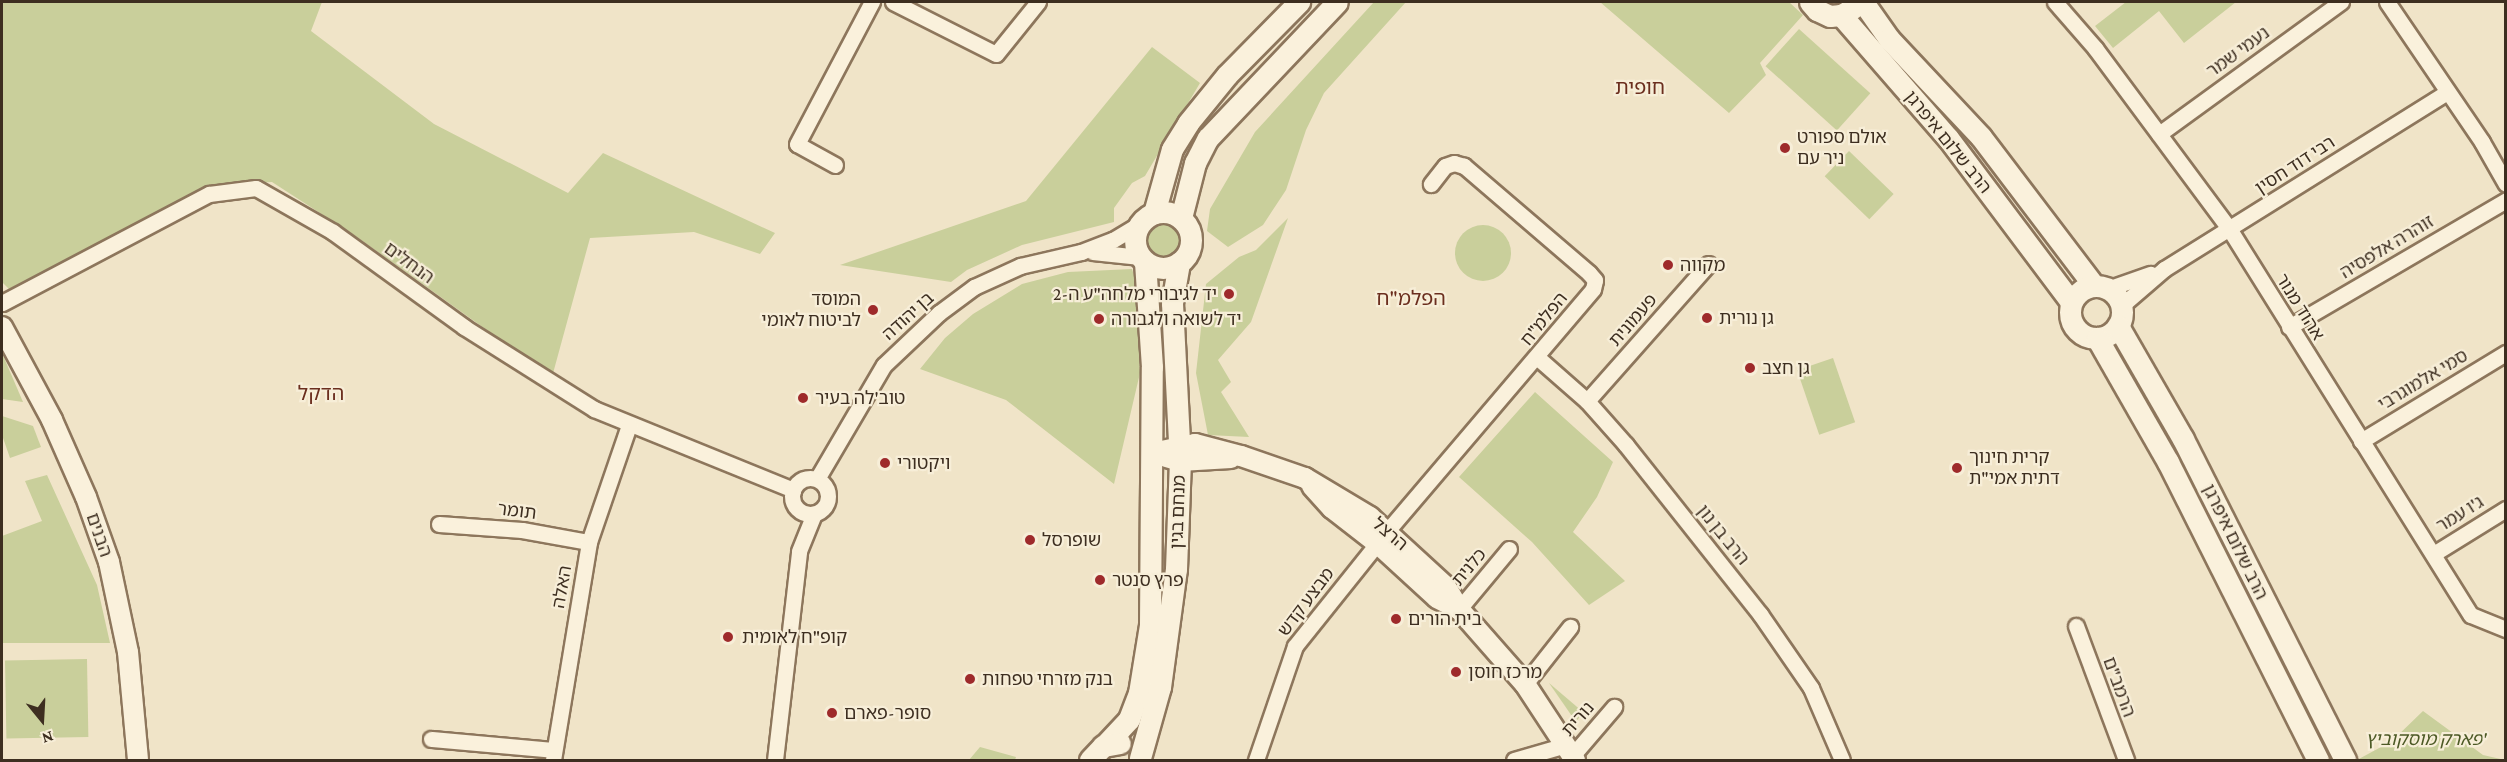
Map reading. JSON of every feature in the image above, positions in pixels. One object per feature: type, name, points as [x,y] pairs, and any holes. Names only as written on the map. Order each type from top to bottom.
[{"type":"main road","points":[[1147,218],[1169,212],[1181,218],[1191,239],[1188,253],[1179,263],[1162,268],[1142,259],[1135,239],[1147,218],[1172,149],[1188,123],[1227,75],[1299,2]]},
{"type":"main road","points":[[1181,218],[1195,163],[1208,138],[1337,2]]},
{"type":"main road","points":[[1810,2],[1822,13],[1841,15],[1857,2]]},
{"type":"main road","name":"הרב שלום איפרגן","points":[[1863,2],[1889,39],[1982,137],[2100,287]]},
{"type":"main road","name":"הרב שלום איפרגן","points":[[1841,15],[1948,138],[2071,302]]},
{"type":"main road","name":"מנחם בגין","points":[[1089,760],[1129,719],[1146,662],[1152,453],[1149,285],[1142,259]]},
{"type":"main road","name":"מנחם בגין","points":[[1140,759],[1170,631],[1179,453],[1172,303],[1179,263]]},
{"type":"main road","points":[[2100,287],[2120,316],[2097,338],[2086,336],[2074,326],[2071,302],[2080,291],[2100,287]]},
{"type":"main road","name":"הרב שלום איפרגן","points":[[2120,316],[2345,760]]},
{"type":"main road","name":"הרב שלום איפרגן","points":[[2097,338],[2168,462],[2318,760]]},
{"type":"main road","points":[[1106,744],[1124,744],[1140,759]]},
{"type":"street","points":[[835,165],[797,144],[872,2]]},
{"type":"street","points":[[893,2],[996,54],[1038,2]]},
{"type":"street","name":"אהוד מנור","points":[[2055,2],[2159,134],[2230,230],[2361,441],[2435,553],[2471,615],[2505,629]]},
{"type":"street","name":"נעמי שמר","points":[[2159,134],[2341,2]]},
{"type":"street","points":[[2387,2],[2482,142],[2505,183]]},
{"type":"street","name":"רבי דוד חסין","points":[[2100,287],[2164,269],[2230,230],[2446,92]]},
{"type":"street","name":"הפלמ\"ח","points":[[1382,536],[1538,358],[1593,289],[1595,280],[1464,166],[1445,166],[1431,184]]},
{"type":"street","name":"הנחלים","points":[[2,303],[209,194],[256,188],[333,232],[464,327],[554,385],[630,425],[793,490]]},
{"type":"street","name":"זוהרה אלפסיה","points":[[2289,327],[2505,200]]},
{"type":"street","name":"בן יהודה","points":[[817,478],[884,365],[933,318],[974,287],[1020,266],[1081,252],[1113,240],[1147,218]]},
{"type":"street","name":"בן יהודה","points":[[1081,252],[1121,252],[1142,259]]},
{"type":"street","name":"פעמונית","points":[[1587,401],[1708,264]]},
{"type":"street","name":"רבי דוד חסין","points":[[2120,316],[2164,269]]},
{"type":"street","name":"הבנים","points":[[2,327],[52,420],[86,497],[109,562],[128,652],[138,760]]},
{"type":"street","name":"סמי אלמוגרבי","points":[[2361,441],[2505,352]]},
{"type":"street","name":"הרב בן נון","points":[[1538,358],[1587,401],[1760,614],[1811,688],[1842,760]]},
{"type":"street","name":"האלה","points":[[553,755],[589,542],[630,425]]},
{"type":"street","name":"הרצל","points":[[1152,453],[1241,456],[1305,478],[1337,493],[1382,536],[1446,587],[1459,609],[1525,684],[1571,754]]},
{"type":"street","points":[[775,760],[799,551],[814,514],[824,508],[829,497],[826,486],[817,478],[800,481],[793,490],[797,508],[814,514]]},
{"type":"street","name":"ג'ו עמר","points":[[2435,553],[2505,509]]},
{"type":"street","name":"תומר","points":[[439,524],[522,530],[589,542]]},
{"type":"street","name":"מבצע קדש","points":[[1256,760],[1295,646],[1382,536]]},
{"type":"street","name":"כלנית","points":[[1459,609],[1509,549]]},
{"type":"street","name":"הרמב\"ם","points":[[2076,626],[2126,760]]},
{"type":"street","points":[[1525,684],[1570,627]]},
{"type":"street","name":"נורית","points":[[1571,754],[1614,707]]},
{"type":"street","points":[[431,739],[553,755]]},
{"type":"street","points":[[1515,760],[1571,754]]},
{"type":"green space","points":[[2,2],[322,2],[311,31],[434,124],[568,193],[603,153],[775,233],[760,254],[694,232],[590,238],[552,377],[357,237],[272,182],[206,186],[9,289],[2,282]]},
{"type":"green space","points":[[1374,2],[1406,2],[1324,93],[1306,130],[1286,190],[1263,225],[1228,247],[1207,231],[1210,209],[1255,132]]},
{"type":"green space","points":[[1600,2],[1789,2],[1803,15],[1760,63],[1766,75],[1729,113]]},
{"type":"green space","points":[[2126,2],[2236,2],[2184,43],[2159,11],[2113,48],[2095,26]]},
{"type":"green space","points":[[1799,29],[1870,93],[1837,130],[1766,66]]},
{"type":"green space","points":[[1152,47],[1200,83],[1145,176],[1132,183],[1114,208],[1114,222],[1022,245],[967,270],[951,282],[840,265],[1026,201]]},
{"type":"green space","points":[[1849,151],[1894,194],[1869,219],[1825,176]]},
{"type":"green space","points":[[1288,218],[1251,322],[1218,360],[1231,382],[1221,392],[1249,437],[1208,435],[1196,373],[1206,284],[1239,257],[1256,250]]},
{"type":"green space","points":[[1162,223],[1175,229],[1181,242],[1175,255],[1162,261],[1149,255],[1143,242],[1149,229]]},
{"type":"green space","points":[[1483,225],[1494,227],[1503,233],[1509,242],[1511,253],[1509,264],[1503,273],[1494,279],[1483,281],[1472,279],[1463,273],[1457,264],[1455,253],[1457,242],[1463,233],[1472,227]]},
{"type":"green space","points":[[1132,269],[1138,288],[1140,373],[1114,484],[1006,400],[920,369],[945,338],[973,314],[1022,284],[1068,272]]},
{"type":"green space","points":[[2,353],[23,402],[2,399]]},
{"type":"green space","points":[[1833,358],[1855,422],[1819,435],[1797,370]]},
{"type":"green space","points":[[1535,392],[1613,462],[1597,497],[1573,532],[1625,581],[1589,605],[1532,542],[1459,477]]},
{"type":"green space","points":[[2,416],[33,426],[41,447],[10,458],[2,435]]},
{"type":"green space","points":[[47,475],[97,585],[110,643],[2,643],[2,536],[42,521],[25,481]]},
{"type":"green space","points":[[87,659],[88,737],[6,738],[5,660]]},
{"type":"green space","points":[[1549,683],[1583,712],[1576,722]]},
{"type":"green space","name":"פארק מוסקוביץ'","points":[[2423,711],[2483,755],[2505,760],[2357,760],[2392,741]]},
{"type":"green space","points":[[980,747],[1016,757],[1015,760],[969,760]]},
{"type":"place","name":"אולם ספורט ניר עם","points":[[1785,148]]},
{"type":"place","name":"מקווה","points":[[1668,265]]},
{"type":"place","name":"יד לגיבורי מלחה\"ע ה-2","points":[[1229,294]]},
{"type":"place","name":"המוסד לביטוח לאומי","points":[[873,310]]},
{"type":"place","name":"גן נורית","points":[[1707,318]]},
{"type":"place","name":"יד לשואה ולגבורה","points":[[1099,319]]},
{"type":"place","name":"גן חצב","points":[[1750,368]]},
{"type":"place","name":"טוב'לה בעיר","points":[[803,398]]},
{"type":"place","name":"ויקטורי","points":[[885,463]]},
{"type":"place","name":"קרית חינוך דתית אמי\"ת","points":[[1957,468]]},
{"type":"place","name":"שופרסל","points":[[1030,540]]},
{"type":"place","name":"פרץ סנטר","points":[[1100,580]]},
{"type":"place","name":"בית הורים","points":[[1396,619]]},
{"type":"place","name":"קופ\"ח לאומית","points":[[728,637]]},
{"type":"place","name":"מרכז חוסן","points":[[1456,672]]},
{"type":"place","name":"בנק מזרחי טפחות","points":[[970,679]]},
{"type":"place","name":"סופר-פארם","points":[[832,713]]},
{"type":"district","name":"חופית","points":[[1640,87]]},
{"type":"district","name":"הפלמ\"ח","points":[[1411,298]]},
{"type":"district","name":"הדקל","points":[[321,393]]}]
